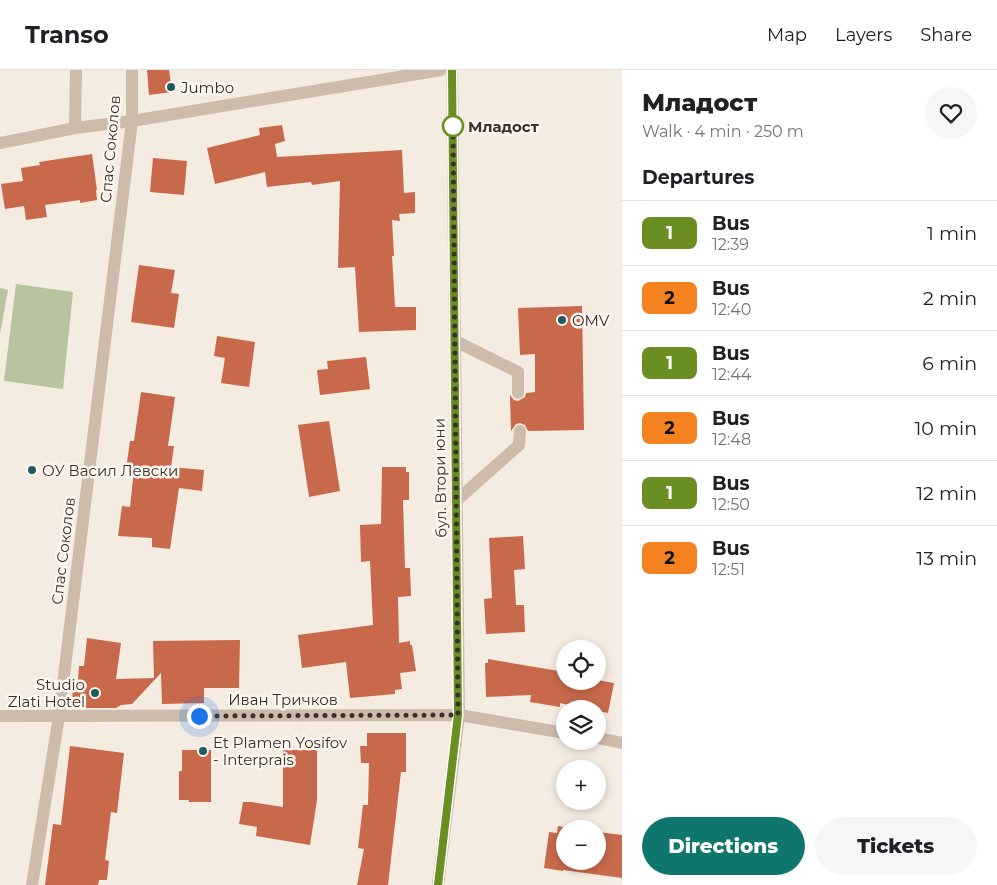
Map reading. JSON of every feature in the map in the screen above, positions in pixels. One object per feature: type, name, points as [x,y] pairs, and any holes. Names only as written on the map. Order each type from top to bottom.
[{"type":"street","points":[[75,128],[76,70]]},
{"type":"street","name":"Спас Соколов","points":[[32,885],[59,716],[132,121],[132,70]]},
{"type":"street","points":[[0,143],[75,128],[132,121],[441,70]]},
{"type":"street","name":"бул. Втори юни","points":[[438,885],[458,715],[452,70]]},
{"type":"street","points":[[455,341],[518,372],[518,393]]},
{"type":"street","points":[[456,501],[518,445],[520,431]]},
{"type":"street","name":"Иван Тричков","points":[[0,716],[458,715],[556,731]]},
{"type":"street","points":[[606,740],[622,743]]},
{"type":"green space","points":[[16,284],[73,292],[63,389],[4,381]]},
{"type":"green space","points":[[0,288],[8,290],[0,334]]},
{"type":"building","points":[[147,70],[169,70],[172,92],[149,95]]},
{"type":"building","points":[[282,125],[285,141],[275,144],[277,157],[402,150],[404,193],[415,192],[415,213],[399,214],[400,221],[392,220],[395,307],[416,307],[416,330],[359,332],[355,267],[338,268],[340,181],[312,185],[311,182],[267,187],[265,172],[215,184],[207,148],[260,135],[259,128]]},
{"type":"building","points":[[92,154],[97,200],[80,203],[80,200],[45,205],[47,217],[26,220],[24,206],[5,209],[1,184],[23,181],[21,168],[40,165],[39,162]]},
{"type":"building","points":[[153,158],[187,161],[184,195],[150,192]]},
{"type":"building","points":[[139,265],[175,270],[171,293],[179,294],[174,328],[131,322]]},
{"type":"building","points":[[582,306],[584,430],[528,431],[525,425],[520,423],[516,424],[511,431],[510,395],[514,400],[518,401],[525,397],[526,393],[535,392],[535,354],[520,355],[518,308]]},
{"type":"building","points":[[217,336],[255,342],[249,387],[221,383],[225,358],[214,356]]},
{"type":"building","points":[[366,357],[370,389],[320,395],[317,370],[328,369],[327,361]]},
{"type":"building","points":[[141,392],[175,397],[168,446],[174,446],[171,467],[204,470],[202,491],[179,488],[170,549],[152,547],[152,538],[118,536],[122,506],[130,507],[134,470],[126,469],[130,441],[134,441]]},
{"type":"building","points":[[329,421],[340,491],[309,497],[298,425]]},
{"type":"building","points":[[382,467],[406,467],[406,472],[409,472],[409,500],[403,500],[405,568],[410,568],[411,596],[398,597],[399,643],[410,641],[416,671],[400,673],[402,689],[395,690],[395,694],[350,698],[346,662],[302,668],[298,635],[373,625],[370,561],[361,562],[360,525],[381,524]]},
{"type":"building","points":[[523,536],[525,569],[514,570],[516,605],[524,605],[525,632],[486,634],[484,599],[492,598],[489,538]]},
{"type":"building","points":[[87,638],[121,643],[116,679],[154,678],[153,641],[240,640],[239,688],[204,688],[204,703],[162,704],[161,673],[132,704],[121,705],[116,708],[76,708],[72,699],[74,681],[78,680],[79,666],[84,666]]},
{"type":"building","points":[[488,659],[556,670],[556,690],[606,690],[606,682],[614,683],[608,713],[606,713],[606,700],[556,700],[556,706],[530,702],[531,695],[486,697],[485,663],[488,663]]},
{"type":"building","points":[[367,733],[406,733],[406,772],[401,772],[388,885],[357,885],[364,849],[358,848],[363,805],[368,805],[369,763],[361,763],[360,746],[367,746]]},
{"type":"building","points":[[70,746],[124,753],[117,813],[111,812],[105,860],[109,861],[107,880],[99,880],[98,885],[45,885],[53,824],[61,825]]},
{"type":"building","points":[[182,750],[211,750],[211,802],[179,800],[179,771],[182,771]]},
{"type":"building","points":[[283,750],[317,750],[317,800],[310,845],[256,836],[257,827],[239,824],[243,802],[283,807]]},
{"type":"building","points":[[549,832],[556,833],[556,870],[544,868]]},
{"type":"building","points":[[606,833],[622,835],[622,878],[563,870],[606,870]]},
{"type":"bus line","name":"1","points":[[438,885],[458,715],[452,70]]},
{"type":"place","name":"Jumbo","points":[[171,87]]},
{"type":"place","name":"Младост","points":[[453,126]]},
{"type":"place","name":"OMV","points":[[562,320]]},
{"type":"place","name":"ОУ Васил Левски","points":[[32,470]]},
{"type":"place","name":"Studio Zlati Hotel","points":[[95,693]]},
{"type":"place","name":"Et Plamen Yosifov - Interprais","points":[[203,751]]},
{"type":"route","points":[[199,716],[458,715],[453,124],[453,126]]}]
